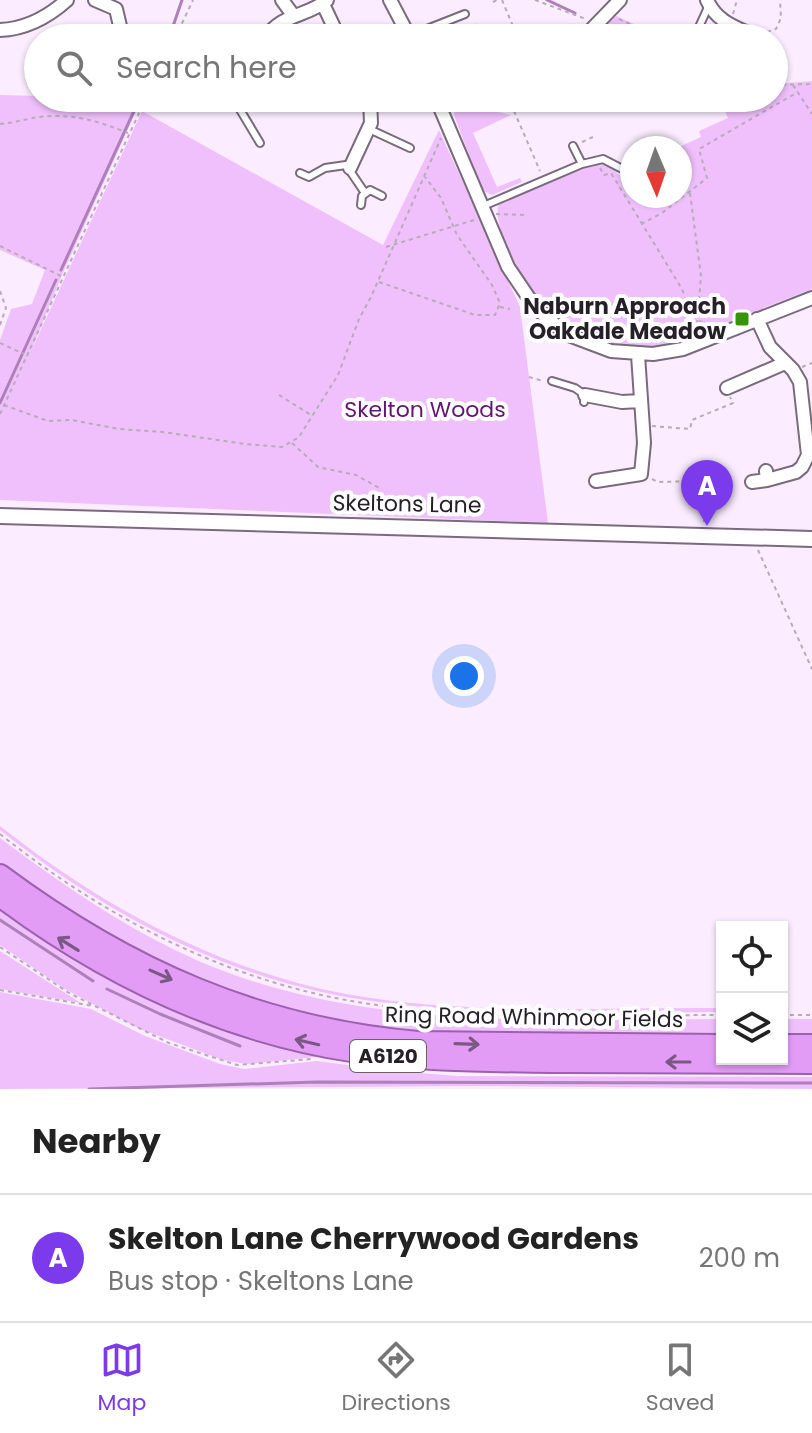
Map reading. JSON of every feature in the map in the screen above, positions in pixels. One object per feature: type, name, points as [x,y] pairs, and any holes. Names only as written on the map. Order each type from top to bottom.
[{"type":"highway","name":"Ring Road Whinmoor Fields","points":[[0,875],[71,925],[151,970],[232,1003],[303,1025],[382,1039],[443,1043],[716,1045]]},
{"type":"highway","name":"Ring Road Whinmoor Fields","points":[[0,896],[104,965],[159,993],[237,1024],[317,1045],[382,1055],[470,1062],[812,1063]]},
{"type":"highway","points":[[788,1045],[812,1045]]},
{"type":"street","points":[[28,24],[67,0]]},
{"type":"street","points":[[95,0],[116,9]]},
{"type":"street","points":[[116,9],[127,0]]},
{"type":"street","points":[[282,0],[293,15]]},
{"type":"street","points":[[390,0],[403,24]]},
{"type":"street","points":[[597,24],[620,0]]},
{"type":"street","points":[[280,24],[325,2],[334,24]]},
{"type":"street","points":[[708,2],[721,21],[727,24]]},
{"type":"street","points":[[116,9],[120,24]]},
{"type":"street","points":[[0,30],[24,25]]},
{"type":"street","points":[[350,168],[369,129],[371,112]]},
{"type":"street","points":[[443,112],[483,212],[517,284],[543,316],[566,334],[611,351],[638,355],[667,352],[701,342],[812,298]]},
{"type":"street","points":[[752,482],[767,476],[796,472],[808,455],[800,382],[770,347],[757,319]]},
{"type":"street","points":[[592,478],[641,474],[644,426],[638,355]]},
{"type":"street","points":[[727,388],[785,363]]},
{"type":"street","points":[[585,399],[640,401]]},
{"type":"street","name":"Skeltons Lane","points":[[0,516],[812,539]]},
{"type":"lane","points":[[699,24],[708,2]]},
{"type":"lane","points":[[441,24],[465,14]]},
{"type":"lane","points":[[241,112],[260,143]]},
{"type":"lane","points":[[369,129],[410,148]]},
{"type":"lane","points":[[573,146],[582,164]]},
{"type":"lane","points":[[483,212],[582,164],[603,159],[620,168]]},
{"type":"lane","points":[[300,173],[309,177],[325,168],[346,165],[365,193]]},
{"type":"lane","points":[[361,205],[365,193],[370,190],[382,196]]},
{"type":"lane","points":[[552,381],[575,388],[585,399]]},
{"type":"path","points":[[182,24],[193,0]]},
{"type":"path","points":[[535,0],[585,20]]},
{"type":"path","points":[[727,24],[737,0]]},
{"type":"path","points":[[778,24],[780,0]]},
{"type":"path","points":[[497,1],[512,24]]},
{"type":"path","points":[[498,15],[506,11]]},
{"type":"path","points":[[607,14],[630,24]]},
{"type":"path","points":[[788,84],[812,84]]},
{"type":"path","points":[[793,84],[812,112]]},
{"type":"path","points":[[788,98],[798,92]]},
{"type":"path","points":[[0,414],[139,112]]},
{"type":"path","points":[[514,112],[544,180]]},
{"type":"path","points":[[692,189],[707,178],[699,149],[763,112]]},
{"type":"path","points":[[517,119],[520,114]]},
{"type":"path","points":[[0,124],[37,117],[84,117],[129,134]]},
{"type":"path","points":[[4,405],[48,421],[72,420],[119,429],[245,444],[282,447],[291,442],[299,437],[338,375],[359,319],[444,131],[447,138],[452,136]]},
{"type":"path","points":[[573,146],[593,137]]},
{"type":"path","points":[[604,175],[611,173],[682,289],[697,321],[701,342]]},
{"type":"path","points":[[377,282],[475,315],[495,315],[499,306],[492,285],[473,260],[441,198],[424,176]]},
{"type":"path","points":[[692,203],[701,276],[697,321]]},
{"type":"path","points":[[641,224],[668,208]]},
{"type":"path","points":[[386,247],[453,226],[483,212],[526,215]]},
{"type":"path","points":[[0,246],[63,277]]},
{"type":"path","points":[[0,291],[6,308],[0,325]]},
{"type":"path","points":[[499,306],[510,309]]},
{"type":"path","points":[[697,321],[725,332]]},
{"type":"path","points":[[0,344],[27,355]]},
{"type":"path","points":[[529,377],[552,381]]},
{"type":"path","points":[[644,426],[690,429],[692,420],[733,403],[727,388]]},
{"type":"path","points":[[279,395],[313,416]]},
{"type":"path","points":[[291,442],[318,467],[356,475],[381,489]]},
{"type":"path","points":[[641,474],[658,482],[700,481],[704,520],[702,531],[708,531],[708,535]]},
{"type":"path","points":[[759,537],[758,552],[762,562],[812,669]]},
{"type":"path","points":[[0,834],[78,890],[155,935],[223,966],[302,991],[369,1004],[432,1011],[529,1015],[716,1015]]},
{"type":"path","points":[[0,947],[94,1007],[0,990]]},
{"type":"path","points":[[788,1015],[812,1015]]},
{"type":"green space","points":[[616,16],[634,24],[607,24]]},
{"type":"green space","points":[[812,81],[812,289],[687,338],[641,347],[599,340],[562,320],[532,290],[520,272],[498,219],[499,204],[598,162],[609,165],[620,175],[620,208],[692,208],[692,141],[701,137],[699,131],[728,118],[725,112],[788,112],[788,83]]},
{"type":"green space","name":"Skelton Woods","points":[[0,95],[24,96],[24,112],[136,112],[31,351],[142,112],[383,245],[439,130],[520,307],[548,523],[0,500],[0,340],[11,309],[32,304],[45,270],[0,250]]},
{"type":"green space","points":[[454,112],[498,112],[511,115],[473,133],[497,187],[520,178],[522,182],[492,195],[482,190]]},
{"type":"green space","points":[[0,826],[79,883],[163,931],[252,969],[299,983],[346,994],[439,1005],[534,1009],[716,1008],[716,1012],[444,1009],[352,998],[304,988],[211,957],[166,936],[80,888],[0,830]]},
{"type":"green space","points":[[0,838],[87,900],[155,940],[243,978],[309,996],[376,1009],[445,1016],[584,1020],[716,1019],[716,1039],[442,1038],[321,1022],[169,972],[0,867]]},
{"type":"green space","points":[[0,903],[326,1056],[246,1064],[223,1060],[140,1029],[63,988],[0,945]]},
{"type":"green space","points":[[0,951],[81,1003],[0,989]]},
{"type":"green space","points":[[0,992],[91,1009],[145,1036],[220,1064],[244,1069],[317,1061],[458,1076],[812,1077],[812,1089],[476,1086],[0,1089]]},
{"type":"green space","points":[[788,1019],[812,1019],[812,1040],[788,1040]]},
{"type":"waterway","points":[[174,24],[182,0]]},
{"type":"waterway","points":[[547,0],[575,13]]},
{"type":"waterway","points":[[61,270],[134,112]]},
{"type":"waterway","points":[[0,403],[56,280]]},
{"type":"waterway","points":[[0,920],[93,981]]},
{"type":"waterway","points":[[107,989],[240,1046]]},
{"type":"waterway","points":[[89,1089],[317,1082],[812,1083]]},
{"type":"place","name":"Naburn Approach Oakdale Meadow","points":[[742,319]]},
{"type":"place","name":"Skelton Lane Cherrywood Gardens","points":[[707,526]]}]
